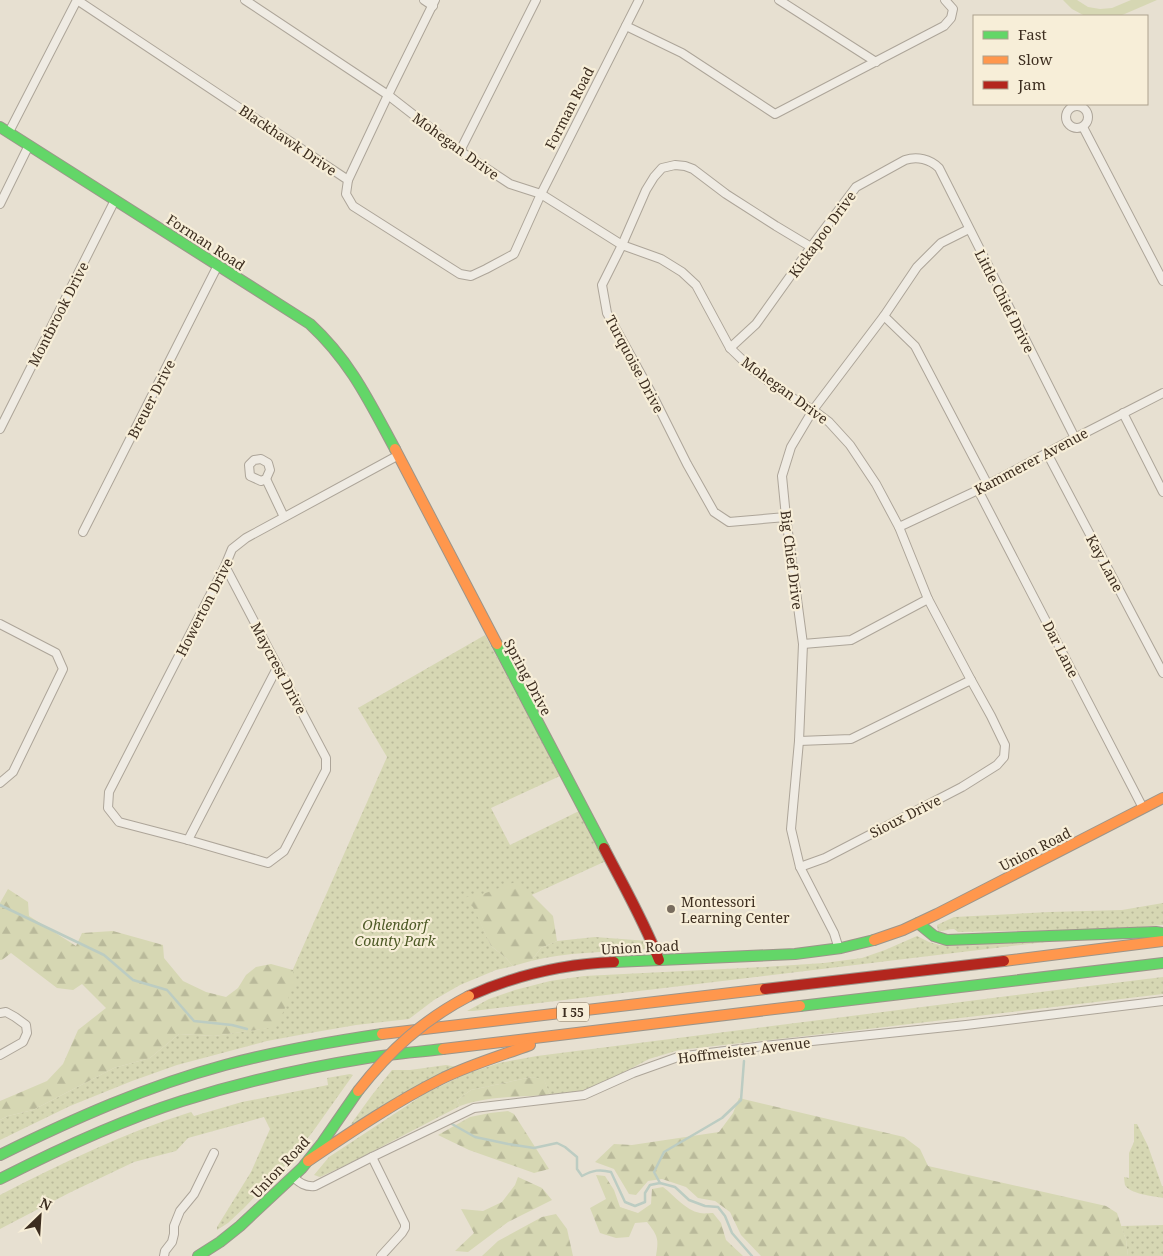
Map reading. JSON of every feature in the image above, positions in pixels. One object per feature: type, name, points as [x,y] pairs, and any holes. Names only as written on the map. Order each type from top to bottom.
[{"type":"main road","name":"Forman Road","points":[[0,126],[310,324],[334,346],[345,360],[372,407]]},
{"type":"main road","name":"Spring Drive","points":[[372,407],[654,944],[659,960]]},
{"type":"main road","name":"Union Road","points":[[198,1256],[235,1231],[293,1177],[330,1132],[358,1090],[380,1063],[405,1038],[445,1009],[469,996],[501,981],[558,967],[587,963],[795,954],[839,949],[882,938],[918,923],[997,884],[1163,798]]},
{"type":"main road","points":[[918,923],[936,938],[947,940],[1163,933]]},
{"type":"main road","name":"I 55","points":[[0,1155],[79,1116],[163,1084],[249,1059],[292,1049],[383,1034],[1163,941]]},
{"type":"main road","name":"I 55","points":[[0,1179],[119,1123],[160,1108],[245,1082],[288,1072],[360,1059],[1163,963]]},
{"type":"main road","points":[[308,1161],[381,1114],[442,1079],[552,1036]]},
{"type":"street","points":[[9,132],[76,0]]},
{"type":"street","name":"Blackhawk Drive","points":[[76,0],[348,180],[346,194],[353,206],[460,274],[471,276],[486,269]]},
{"type":"street","name":"Mohegan Drive","points":[[245,0],[388,95],[460,151],[510,184],[541,194],[622,244],[660,259],[682,272],[696,285],[730,348],[753,370],[791,398],[814,410],[829,422],[850,445],[876,484],[899,527],[928,599],[1000,733],[1005,745],[1004,757]]},
{"type":"street","points":[[348,180],[434,3],[424,0]]},
{"type":"street","points":[[460,151],[536,0]]},
{"type":"street","name":"Forman Road","points":[[486,269],[514,254],[541,194],[639,0]]},
{"type":"street","points":[[779,0],[876,62]]},
{"type":"street","points":[[626,26],[682,53],[776,114],[944,26],[951,18],[953,9],[945,0]]},
{"type":"street","points":[[1083,127],[1163,281]]},
{"type":"street","points":[[0,204],[29,145]]},
{"type":"street","name":"Kickapoo Drive","points":[[730,348],[756,324],[811,246],[856,187],[911,158],[924,159],[936,164]]},
{"type":"street","name":"Little Chief Drive","points":[[936,164],[1075,438]]},
{"type":"street","name":"Turquoise Drive","points":[[786,517],[729,522],[714,512],[607,313],[602,285],[646,190],[662,168],[675,165],[693,169],[735,199],[811,246]]},
{"type":"street","name":"Montbrook Drive","points":[[0,429],[115,200]]},
{"type":"street","name":"Big Chief Drive","points":[[839,949],[834,933],[800,867],[791,829],[799,741],[803,644],[782,476],[791,447],[814,410],[884,316],[917,267],[941,243],[969,229]]},
{"type":"street","name":"Breuer Drive","points":[[84,532],[218,265]]},
{"type":"street","points":[[884,316],[916,346],[988,485]]},
{"type":"street","name":"Kammerer Avenue","points":[[899,527],[988,485],[1163,393]]},
{"type":"street","points":[[1123,413],[1163,492]]},
{"type":"street","name":"Kay Lane","points":[[1047,453],[1163,674]]},
{"type":"street","name":"Howerton Drive","points":[[188,840],[119,822],[108,808],[109,792],[226,566],[232,549],[246,538],[398,456]]},
{"type":"street","points":[[266,479],[284,517]]},
{"type":"street","name":"Dar Lane","points":[[978,490],[1143,808]]},
{"type":"street","name":"Maycrest Drive","points":[[188,840],[268,863],[284,851],[326,770],[326,758],[226,566]]},
{"type":"street","points":[[803,644],[851,640],[928,599]]},
{"type":"street","points":[[0,624],[56,653],[63,669],[13,772],[0,783]]},
{"type":"street","points":[[188,840],[278,666]]},
{"type":"street","points":[[799,741],[850,739],[971,680]]},
{"type":"street","name":"Sioux Drive","points":[[800,867],[825,858],[962,786],[997,765],[1004,757]]},
{"type":"street","name":"Hoffmeister Avenue","points":[[293,1177],[302,1184],[315,1186],[474,1108],[584,1095],[633,1073],[678,1057],[1163,1001]]},
{"type":"street","points":[[0,1013],[6,1012],[26,1025],[27,1033],[23,1042],[0,1055]]},
{"type":"street","points":[[164,1256],[165,1251],[172,1242],[174,1226],[180,1211],[194,1194],[214,1153]]},
{"type":"street","points":[[372,1157],[405,1224],[402,1233],[381,1256]]},
{"type":"green space","points":[[1063,0],[1077,0],[1088,7],[1100,9],[1112,8],[1131,0],[1157,0],[1122,15],[1083,15],[1072,9]]},
{"type":"green space","name":"Ohlendorf County Park","points":[[485,635],[560,776],[491,808],[510,845],[579,811],[606,861],[479,919],[491,946],[513,966],[496,970],[460,985],[434,1000],[409,1019],[356,1025],[267,1041],[177,1065],[70,1106],[0,1140],[0,1120],[8,1116],[33,1110],[114,1068],[150,1058],[179,1034],[214,1036],[267,1028],[387,757],[358,708]]},
{"type":"green space","points":[[518,881],[553,916],[557,941],[541,948],[531,961],[513,966],[491,946],[473,907],[462,898],[483,894]]},
{"type":"green space","points":[[8,889],[28,902],[29,916],[76,946],[82,933],[113,931],[163,945],[164,958],[183,981],[206,992],[226,997],[238,988],[246,975],[256,967],[271,964],[293,970],[295,985],[290,991],[287,1004],[276,1027],[214,1036],[179,1034],[150,1058],[114,1068],[33,1110],[8,1116],[0,1120],[0,1101],[47,1081],[63,1064],[78,1030],[106,1008],[82,984],[73,990],[57,988],[11,953],[0,960],[0,903]]},
{"type":"green space","points":[[1163,903],[1163,925],[1116,929],[958,932],[954,929],[938,931],[937,925],[954,917],[1122,910]]},
{"type":"green space","points":[[917,936],[940,945],[1046,942],[467,1011],[489,999],[550,981],[584,976],[824,963],[862,958]]},
{"type":"green space","points":[[595,937],[648,941],[648,948],[572,954],[531,961],[541,948],[557,941]]},
{"type":"green space","points":[[1163,977],[1163,994],[679,1050],[649,1059],[592,1089],[574,1094],[550,1095],[544,1080],[532,1077],[471,1090],[457,1100],[460,1106],[348,1164],[320,1177],[314,1175],[329,1157],[426,1093],[466,1074],[499,1063],[537,1056]]},
{"type":"green space","points":[[446,1065],[458,1067],[357,1124],[351,1124],[392,1070],[410,1070]]},
{"type":"green space","points":[[353,1075],[294,1156],[244,1208],[228,1223],[217,1230],[217,1227],[251,1172],[270,1129],[264,1117],[188,1138],[176,1151],[134,1162],[0,1229],[0,1195],[94,1149],[142,1129],[191,1112],[194,1116],[242,1102],[328,1085],[327,1078]]},
{"type":"green space","points":[[532,1077],[544,1079],[550,1095],[493,1099],[460,1106],[457,1100],[471,1090]]},
{"type":"green space","points":[[739,1098],[904,1137],[920,1149],[928,1166],[1106,1206],[1117,1213],[1126,1240],[1128,1256],[761,1256],[741,1235],[730,1212],[715,1201],[698,1198],[686,1187],[662,1179],[648,1181],[636,1195],[629,1194],[614,1169],[595,1162],[614,1144],[632,1145],[719,1132],[733,1113]]},
{"type":"green space","points":[[508,1111],[514,1114],[549,1169],[534,1173],[469,1150],[438,1135],[470,1117]]},
{"type":"green space","points":[[1134,1124],[1137,1124],[1148,1146],[1163,1186],[1163,1198],[1136,1193],[1125,1185],[1124,1177],[1129,1178],[1129,1153],[1134,1142]]},
{"type":"green space","points":[[596,1175],[605,1176],[614,1190],[620,1207],[638,1213],[651,1204],[652,1189],[663,1187],[690,1209],[702,1213],[713,1213],[721,1223],[726,1240],[743,1256],[656,1256],[657,1238],[647,1222],[635,1223],[629,1237],[616,1238],[600,1233],[590,1208],[606,1199]]},
{"type":"green space","points":[[518,1177],[542,1188],[552,1200],[508,1222],[468,1252],[455,1251],[474,1233],[461,1209],[483,1211],[502,1202],[515,1185]]},
{"type":"green space","points":[[556,1214],[567,1229],[573,1256],[482,1256],[498,1241],[542,1217]]},
{"type":"green space","points":[[1163,1225],[1163,1256],[1128,1256],[1126,1240],[1121,1226]]},
{"type":"waterway","points":[[0,905],[104,955],[133,980],[167,990],[194,1021],[232,1025],[247,1029]]},
{"type":"waterway","points":[[660,1183],[654,1172],[664,1152],[722,1118],[741,1100],[744,1061]]},
{"type":"waterway","points":[[452,1124],[475,1137],[508,1144],[534,1148],[557,1143],[577,1157],[577,1169],[582,1176],[596,1171],[611,1172],[625,1202],[635,1206],[645,1202],[645,1193],[650,1185],[660,1183],[675,1187],[689,1200],[705,1206],[718,1207],[725,1216],[732,1233],[752,1256]]},
{"type":"traffic: fast","points":[[0,127],[310,324],[348,368],[395,449]]},
{"type":"traffic: fast","points":[[497,644],[604,848]]},
{"type":"traffic: fast","points":[[918,923],[934,936],[947,940],[1163,933]]},
{"type":"traffic: fast","points":[[614,962],[795,954],[841,948],[874,940]]},
{"type":"traffic: fast","points":[[800,1006],[1163,963]]},
{"type":"traffic: fast","points":[[0,1155],[111,1104],[196,1073],[284,1051],[382,1034]]},
{"type":"traffic: fast","points":[[0,1179],[67,1146],[112,1127],[205,1094],[320,1066],[443,1049]]},
{"type":"traffic: fast","points":[[198,1256],[240,1226],[302,1168],[358,1091]]},
{"type":"traffic: slow","points":[[395,449],[497,644]]},
{"type":"traffic: slow","points":[[874,940],[903,930],[937,914],[1163,798]]},
{"type":"traffic: slow","points":[[1004,961],[1163,941]]},
{"type":"traffic: slow","points":[[382,1034],[765,989]]},
{"type":"traffic: slow","points":[[358,1091],[382,1062],[408,1037],[437,1015],[469,996]]},
{"type":"traffic: slow","points":[[443,1049],[800,1006]]},
{"type":"traffic: slow","points":[[308,1161],[407,1097],[441,1079],[462,1069],[530,1045]]},
{"type":"traffic: jam","points":[[604,848],[640,917],[659,960]]},
{"type":"traffic: jam","points":[[765,989],[1004,961]]},
{"type":"traffic: jam","points":[[469,996],[504,982],[540,972],[576,965],[614,962]]},
{"type":"place","name":"Montessori Learning Center","points":[[671,909]]}]
